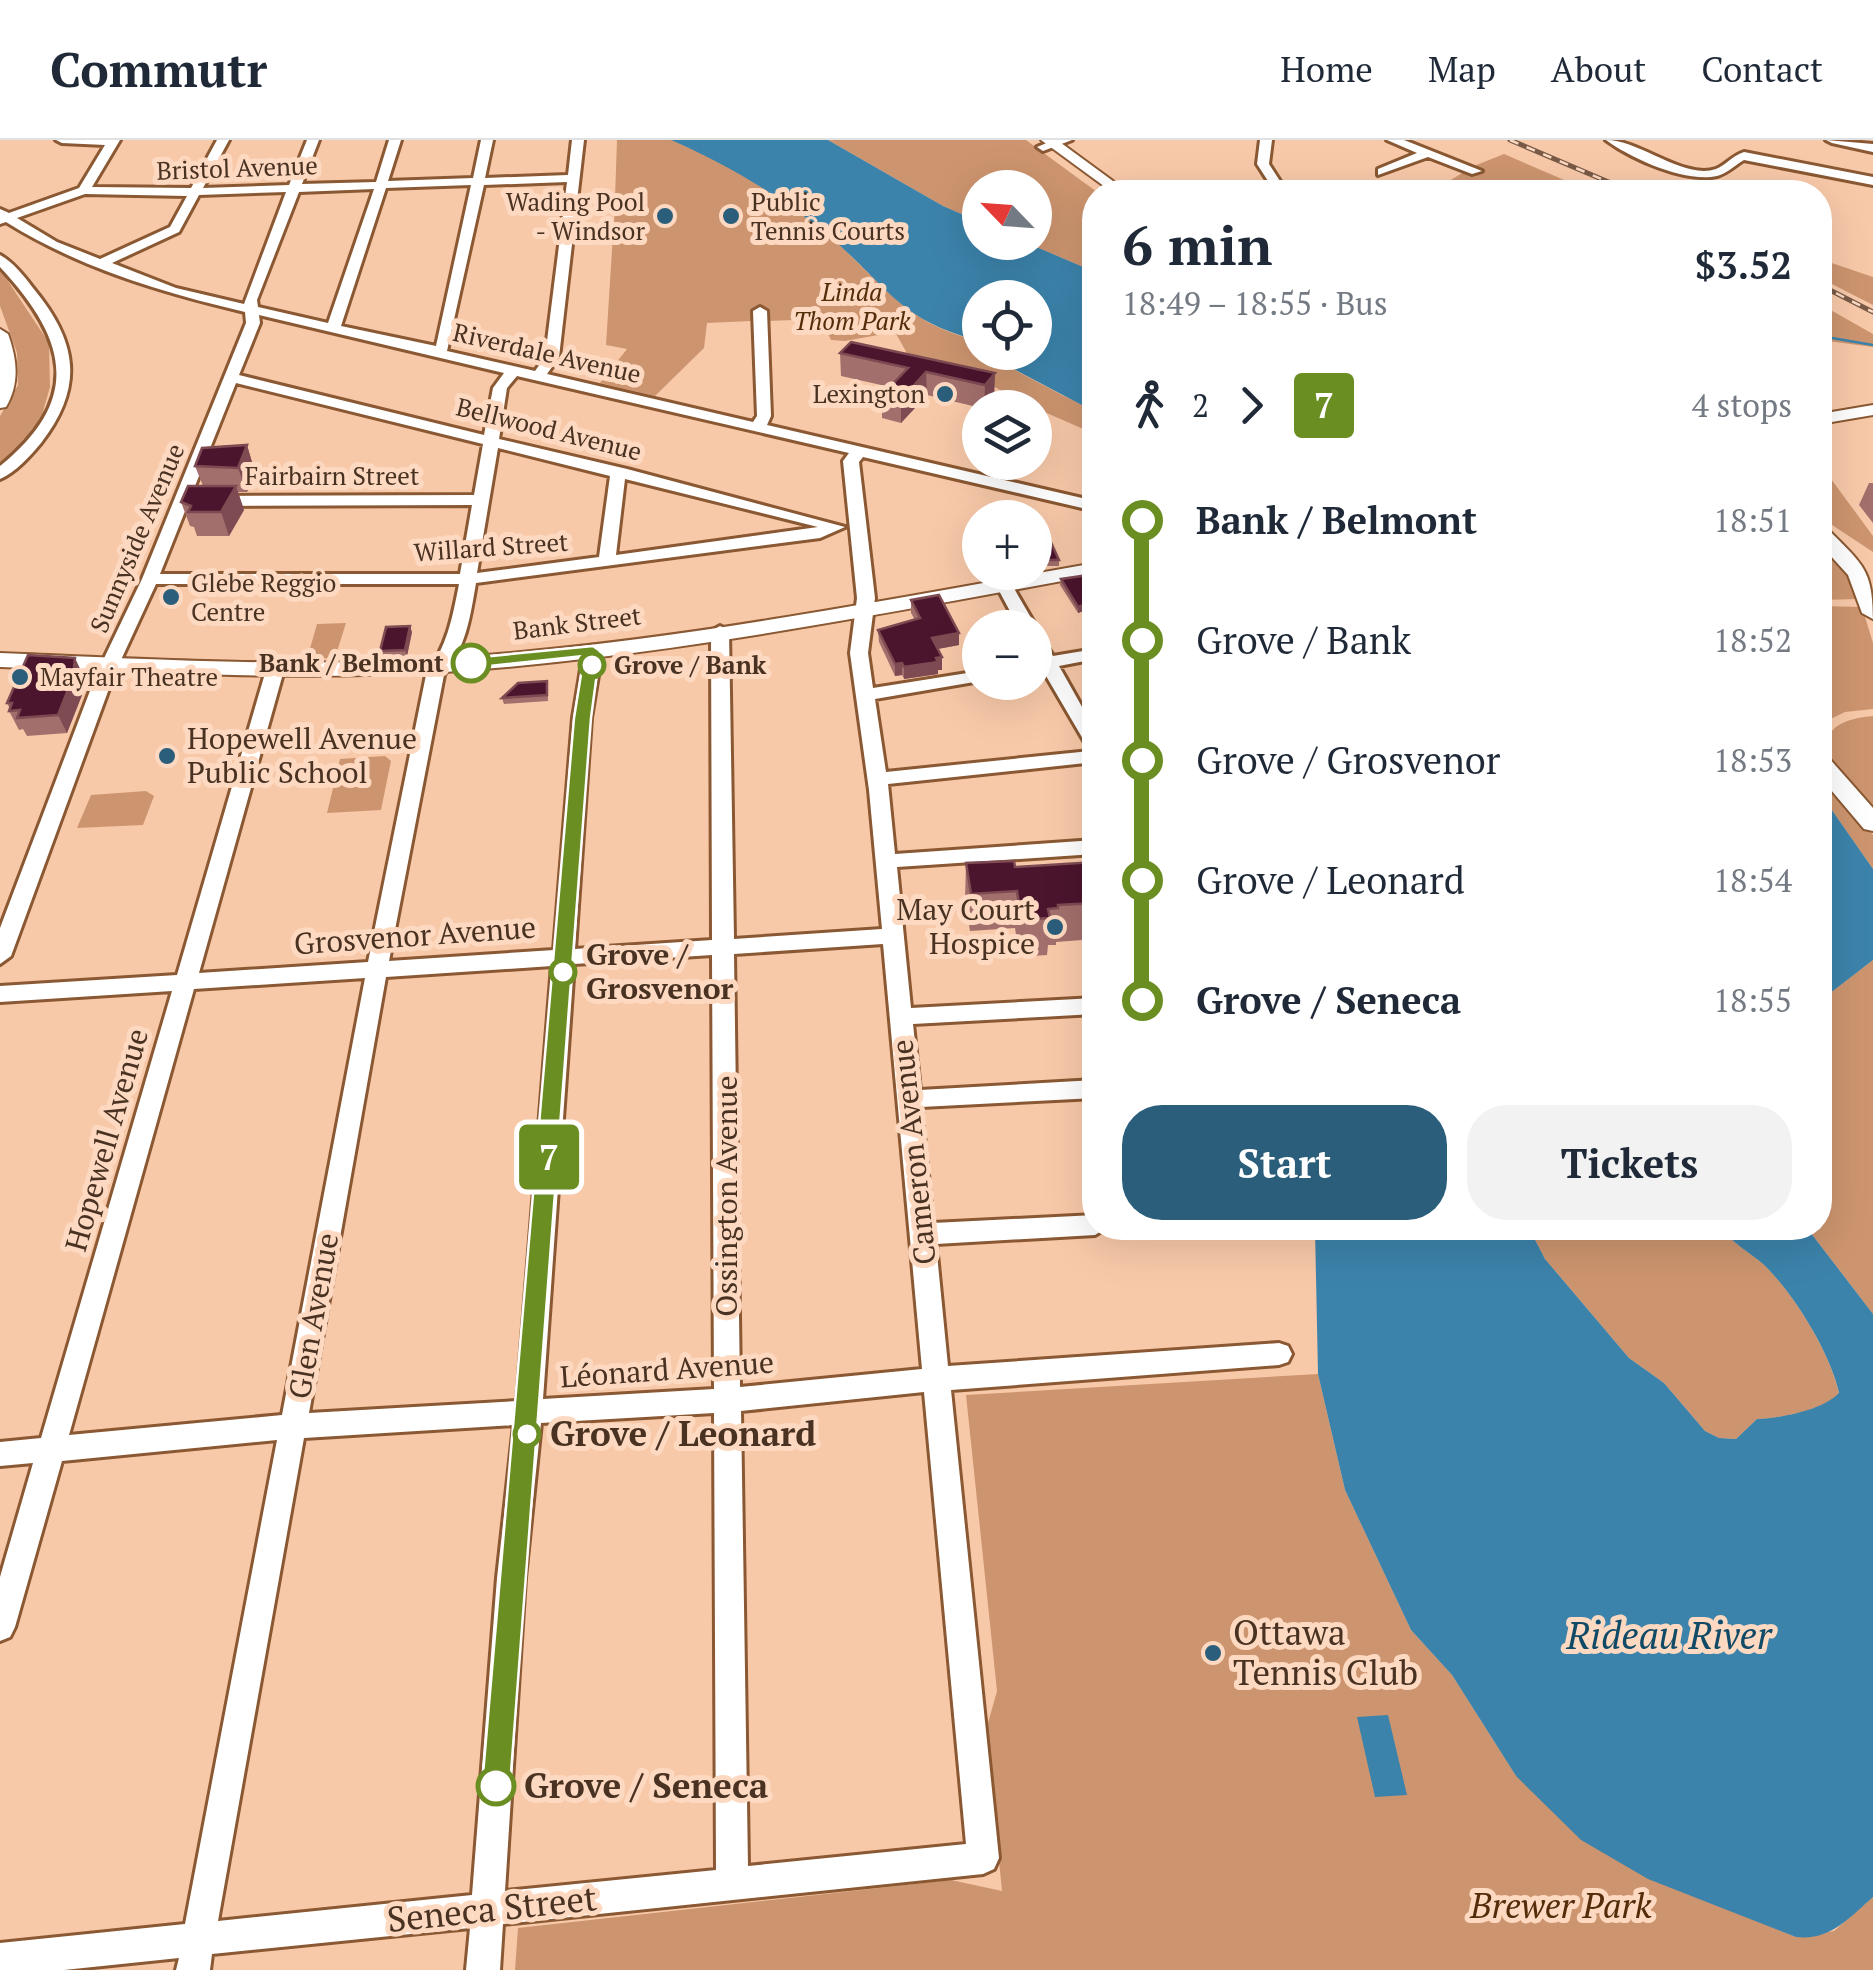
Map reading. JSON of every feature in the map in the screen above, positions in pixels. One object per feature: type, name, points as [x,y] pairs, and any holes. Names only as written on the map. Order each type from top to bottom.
[{"type":"main road","points":[[1051,142],[1091,180]]},
{"type":"main road","points":[[1051,142],[1104,180]]},
{"type":"main road","points":[[0,334],[8,362],[8,388],[0,403]]},
{"type":"main road","points":[[1832,417],[1873,410]]},
{"type":"main road","points":[[1832,430],[1873,423]]},
{"type":"main road","points":[[1832,545],[1858,573],[1873,613]]},
{"type":"main road","name":"Bank Street","points":[[1052,577],[1082,571]]},
{"type":"main road","name":"Bank Street","points":[[0,660],[275,670],[444,665],[593,651],[975,590]]},
{"type":"main road","points":[[1832,772],[1873,802]]},
{"type":"main road","points":[[1832,776],[1873,823]]},
{"type":"street","points":[[3,217],[84,190],[113,141],[62,140]]},
{"type":"street","points":[[98,265],[175,230],[223,140]]},
{"type":"street","name":"Sunnyside Avenue","points":[[0,956],[110,665],[150,579],[253,323],[250,300],[313,140]]},
{"type":"street","points":[[332,328],[395,140]]},
{"type":"street","points":[[437,353],[443,347],[487,140]]},
{"type":"street","points":[[538,377],[552,357],[578,140]]},
{"type":"street","points":[[1266,140],[1262,164],[1273,180]]},
{"type":"street","points":[[1393,140],[1476,170]]},
{"type":"street","points":[[1612,140],[1682,170],[1721,172],[1737,157],[1744,156],[1873,182]]},
{"type":"street","points":[[1832,140],[1873,148]]},
{"type":"street","points":[[1382,172],[1428,154]]},
{"type":"street","name":"Bristol Avenue","points":[[84,190],[113,194],[197,192],[573,178]]},
{"type":"street","name":"Riverdale Avenue","points":[[3,217],[52,245],[153,286],[1082,503]]},
{"type":"street","points":[[0,259],[44,312],[61,342],[64,376],[32,447],[0,474]]},
{"type":"street","points":[[758,427],[764,416],[760,311]]},
{"type":"street","name":"Glen Avenue","points":[[195,1954],[376,969],[432,689],[435,675],[459,632],[500,388],[514,371]]},
{"type":"street","name":"Bellwood Avenue","points":[[230,377],[830,527],[857,528]]},
{"type":"street","name":"Cameron Avenue","points":[[860,451],[851,462],[865,609],[859,653],[878,779],[983,1858]]},
{"type":"street","points":[[607,563],[617,477],[622,472]]},
{"type":"street","name":"Fairbairn Street","points":[[180,501],[484,500]]},
{"type":"street","name":"Willard Street","points":[[150,579],[469,579],[820,533],[830,527]]},
{"type":"street","name":"Ossington Avenue","points":[[720,631],[732,1881]]},
{"type":"street","points":[[483,1970],[582,718],[593,651]]},
{"type":"street","points":[[1052,662],[1082,656]]},
{"type":"street","name":"Hopewell Avenue","points":[[0,1627],[275,670]]},
{"type":"street","points":[[865,695],[962,679]]},
{"type":"street","points":[[1052,681],[1082,726]]},
{"type":"street","points":[[878,779],[1082,757]]},
{"type":"street","points":[[886,862],[1082,849]]},
{"type":"street","name":"Grosvenor Avenue","points":[[0,994],[893,936]]},
{"type":"street","points":[[899,1017],[1082,1007]]},
{"type":"street","points":[[909,1099],[1082,1090]]},
{"type":"street","points":[[923,1234],[1082,1225]]},
{"type":"street","name":"Léonard Avenue","points":[[0,1454],[294,1426],[728,1400],[936,1378],[1280,1354]]},
{"type":"street","name":"Seneca Street","points":[[0,1960],[195,1954],[487,1910],[732,1881],[983,1858]]},
{"type":"green space","name":"Linda Thom Park","points":[[617,140],[671,140],[687,145],[798,212],[914,313],[962,336],[962,370],[1015,370],[1082,405],[1082,428],[1052,415],[1052,390],[1000,390],[988,383],[913,364],[895,332],[831,340],[821,319],[767,321],[765,308],[752,308],[752,321],[707,323],[704,348],[655,396],[600,383],[627,349],[606,345],[613,234],[580,234],[580,229],[614,227]]},
{"type":"green space","points":[[828,140],[1026,140],[1082,181],[1082,266],[1052,254],[1052,170],[962,170],[962,214]]},
{"type":"green space","points":[[1504,154],[1564,180],[1451,180]]},
{"type":"green space","points":[[1832,263],[1873,277],[1873,305],[1832,284]]},
{"type":"green space","points":[[0,269],[49,343],[50,387],[40,422],[20,449],[0,466],[0,416],[18,385],[17,353],[0,306]]},
{"type":"green space","points":[[1832,311],[1873,334],[1873,347],[1832,342]]},
{"type":"green space","points":[[1832,480],[1873,536],[1873,552],[1832,525]]},
{"type":"green space","points":[[1832,549],[1840,557],[1859,599],[1832,600]]},
{"type":"green space","points":[[1832,606],[1862,607],[1873,643],[1873,709],[1845,712],[1832,718]]},
{"type":"green space","points":[[346,623],[335,658],[307,659],[317,624]]},
{"type":"green space","points":[[1873,716],[1873,811],[1832,763],[1832,732],[1851,720]]},
{"type":"green space","points":[[385,756],[391,761],[381,810],[327,813],[340,759]]},
{"type":"green space","points":[[1832,785],[1873,835],[1873,869],[1832,810]]},
{"type":"green space","points":[[146,791],[154,796],[143,825],[77,828],[91,795]]},
{"type":"green space","points":[[1873,960],[1873,1314],[1816,1240],[1832,1240],[1832,992]]},
{"type":"green space","points":[[1535,1240],[1732,1240],[1775,1276],[1798,1307],[1828,1361],[1839,1394],[1812,1409],[1757,1419],[1736,1439],[1719,1438],[1705,1431],[1664,1383],[1629,1358],[1545,1259]]},
{"type":"green space","name":"Ottawa Tennis Club","points":[[1318,1374],[1345,1490],[1411,1630],[1452,1675],[1516,1776],[1752,1919],[1796,1937],[1834,1931],[1873,1897],[1873,1970],[515,1970],[518,1928],[951,1880],[1002,1891],[986,1730],[997,1691],[966,1395]]},
{"type":"water","points":[[671,140],[828,140],[962,214],[962,260],[1052,260],[1052,254],[1082,266],[1082,405],[1016,370],[1052,370],[1052,280],[962,280],[962,336],[952,333],[912,312],[830,237],[774,195]]},
{"type":"water","points":[[1832,810],[1873,869],[1873,960],[1832,992]]},
{"type":"water","name":"Rideau River","points":[[1315,1240],[1535,1240],[1545,1259],[1629,1358],[1664,1383],[1705,1431],[1719,1438],[1736,1439],[1757,1419],[1812,1408],[1839,1393],[1828,1360],[1798,1307],[1775,1276],[1732,1240],[1816,1240],[1873,1314],[1873,1897],[1829,1932],[1796,1937],[1648,1879],[1581,1840],[1516,1776],[1452,1675],[1411,1630],[1345,1490],[1318,1374]]},
{"type":"water","points":[[1388,1715],[1407,1795],[1375,1797],[1357,1717]]},
{"type":"building","points":[[851,342],[962,366],[962,370],[995,373],[985,385],[926,372],[901,400],[882,395],[908,368],[840,353]]},
{"type":"building","points":[[247,445],[238,468],[195,466],[202,448]]},
{"type":"building","points":[[188,486],[236,486],[221,512],[188,512],[191,506],[181,502]]},
{"type":"building","points":[[1082,576],[1082,606],[1078,607],[1061,579]]},
{"type":"building","points":[[939,595],[959,633],[932,638],[942,657],[936,658],[938,662],[904,667],[902,663],[895,664],[878,630],[920,618],[911,600]]},
{"type":"building","points":[[410,626],[405,650],[380,651],[386,627]]},
{"type":"building","points":[[28,655],[75,658],[73,677],[58,715],[17,718],[20,710],[9,711],[12,703],[7,703]]},
{"type":"building","points":[[547,681],[547,695],[502,698],[518,683]]},
{"type":"building","points":[[1014,861],[1015,867],[1082,863],[1082,904],[1058,905],[1048,909],[1050,918],[1033,919],[1032,910],[1020,911],[1017,891],[971,894],[966,863]]},
{"type":"waterway","points":[[1832,338],[1873,345]]},
{"type":"railway","points":[[1510,140],[1604,180]]},
{"type":"railway","points":[[1832,291],[1873,312]]},
{"type":"bus line","name":"7","points":[[471,663],[593,651],[582,718],[496,1786]]},
{"type":"place","name":"Wading Pool - Windsor","points":[[665,216]]},
{"type":"place","name":"Public Tennis Courts","points":[[731,216]]},
{"type":"place","name":"Lexington","points":[[945,394]]},
{"type":"place","name":"Glebe Reggio Centre","points":[[171,597]]},
{"type":"place","name":"Bank / Belmont","points":[[471,663]]},
{"type":"place","name":"Grove / Bank","points":[[592,665]]},
{"type":"place","name":"Mayfair Theatre","points":[[20,677]]},
{"type":"place","name":"Hopewell Avenue Public School","points":[[167,756]]},
{"type":"place","name":"May Court Hospice","points":[[1055,927]]},
{"type":"place","name":"Grove / Grosvenor","points":[[563,972]]},
{"type":"place","name":"Grove / Leonard","points":[[527,1434]]},
{"type":"place","name":"Ottawa Tennis Club","points":[[1213,1653]]},
{"type":"place","name":"Grove / Seneca","points":[[496,1786]]},
{"type":"park label","name":"Brewer Park","points":[[1561,1906]]}]
